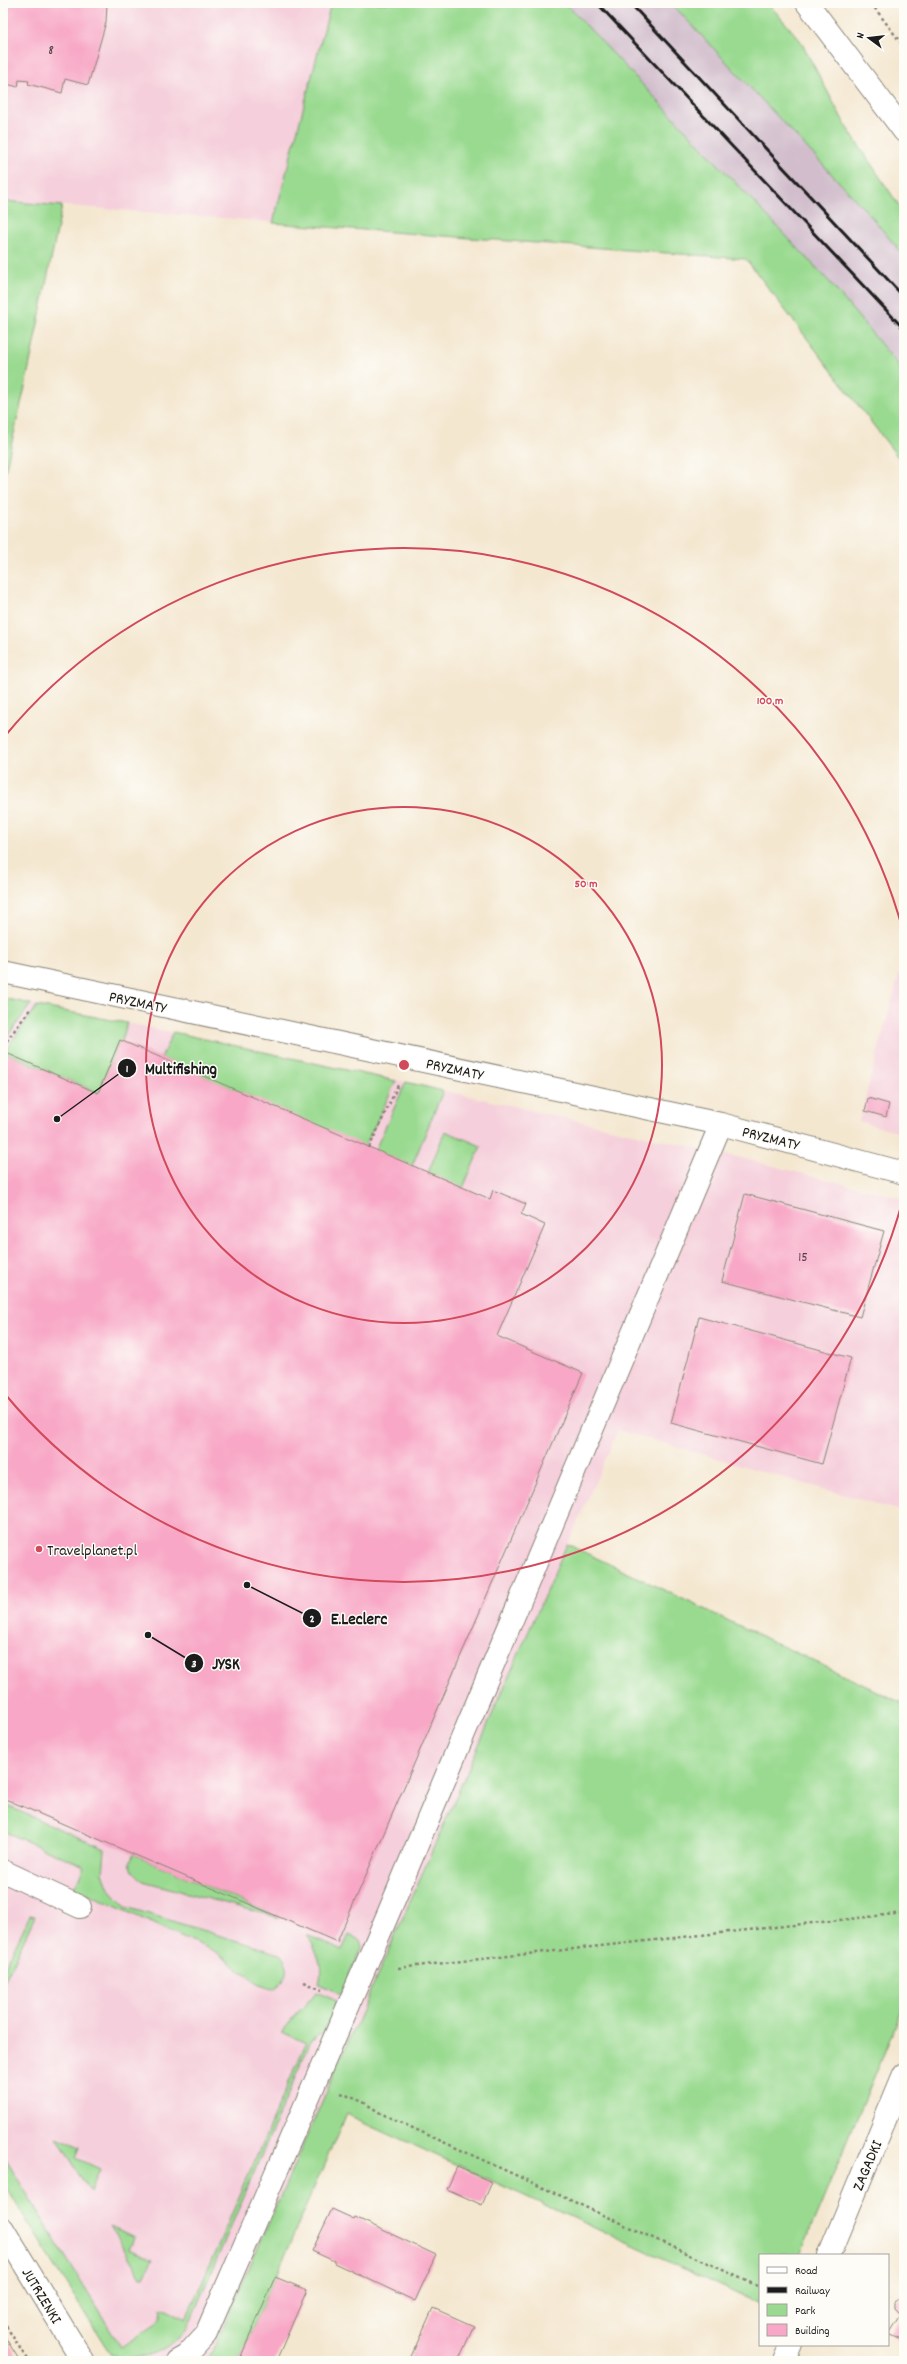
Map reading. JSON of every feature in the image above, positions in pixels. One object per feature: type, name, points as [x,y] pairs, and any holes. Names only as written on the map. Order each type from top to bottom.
[{"type":"street","points":[[807,3],[904,131]]},
{"type":"street","name":"PRYZMATY","points":[[3,972],[721,1124],[904,1173]]},
{"type":"street","points":[[177,2361],[186,2356],[206,2334],[363,1971],[721,1124]]},
{"type":"street","points":[[3,1871],[80,1907]]},
{"type":"street","name":"ZAGADKI","points":[[829,2254],[904,2074]]},
{"type":"street","name":"JUTRZENKI","points":[[3,2229],[83,2361]]},
{"type":"street","points":[[784,2361],[791,2346]]},
{"type":"path","points":[[871,3],[904,47]]},
{"type":"path","points":[[3,1046],[36,1001]]},
{"type":"path","points":[[369,1148],[400,1082]]},
{"type":"path","points":[[363,1971],[904,1913]]},
{"type":"path","points":[[315,2082],[759,2287]]},
{"type":"path","points":[[3,2321],[28,2361]]},
{"type":"shaded area","points":[[3,3],[481,3],[746,259],[3,201]]},
{"type":"shaded area","points":[[565,3],[671,3],[870,215],[904,256],[904,372],[826,278]]},
{"type":"shaded area","points":[[904,956],[904,1134],[859,1121]]},
{"type":"shaded area","points":[[3,998],[406,1082],[737,1157],[904,1199],[904,1512],[618,1430],[212,2352],[206,2361],[130,2361],[118,2359],[111,2355],[3,2183]]},
{"type":"green space","points":[[331,3],[565,3],[826,278],[904,372],[904,465],[746,259],[273,223]]},
{"type":"green space","points":[[671,3],[768,3],[800,40],[847,128],[904,213],[904,256],[870,215]]},
{"type":"green space","points":[[3,201],[62,206],[25,387],[3,480]]},
{"type":"green space","points":[[3,998],[31,1004],[3,1043]]},
{"type":"green space","points":[[37,1006],[127,1023],[122,1041],[120,1041],[98,1093],[4,1052]]},
{"type":"green space","points":[[173,1032],[396,1081],[365,1146],[161,1058]]},
{"type":"green space","points":[[406,1082],[443,1091],[412,1166],[375,1150]]},
{"type":"green space","points":[[445,1131],[481,1146],[463,1188],[428,1173]]},
{"type":"green space","points":[[567,1544],[904,1704],[904,2005],[800,2254],[759,2254],[759,2304],[346,2114],[239,2361],[206,2361],[212,2352]]},
{"type":"green space","points":[[3,1804],[105,1849],[103,1873],[108,1887],[126,1907],[280,1954],[284,1959],[287,1969],[283,1982],[273,1989],[259,1985],[216,1952],[75,1888],[84,1866],[3,1831]]},
{"type":"green space","points":[[133,1854],[280,1918],[143,1881],[133,1871],[130,1863]]},
{"type":"green space","points":[[30,1915],[35,1916],[3,1984],[3,1971]]},
{"type":"green space","points":[[307,1935],[342,1950],[349,1935],[360,1940],[362,1946],[341,1994],[319,1984],[321,1971],[319,1958]]},
{"type":"green space","points":[[316,1992],[337,2001],[324,2033],[311,2040],[186,2331],[170,2344],[152,2354],[131,2358],[111,2355],[3,2183],[3,2155],[121,2347],[157,2323],[161,2317],[162,2308],[186,2319],[306,2043],[282,2032]]},
{"type":"green space","points":[[57,2137],[80,2147],[76,2158],[100,2169],[90,2192]]},
{"type":"green space","points":[[110,2226],[134,2237],[129,2249],[153,2259],[144,2277],[141,2277]]},
{"type":"building","points":[[3,3],[107,3],[106,22],[88,85],[65,79],[62,93],[28,84],[29,81],[19,80],[18,87],[3,83]]},
{"type":"building","points":[[120,1040],[490,1199],[493,1190],[526,1204],[521,1214],[545,1225],[497,1336],[583,1373],[337,1942],[3,1798],[3,1055],[4,1052],[98,1093]]},
{"type":"building","points":[[868,1098],[889,1104],[886,1117],[865,1111]]},
{"type":"building","points":[[745,1194],[884,1231],[860,1317],[722,1281]]},
{"type":"building","points":[[699,1317],[851,1358],[822,1464],[671,1423]]},
{"type":"building","points":[[457,2167],[492,2182],[482,2205],[447,2189]]},
{"type":"building","points":[[332,2209],[354,2219],[355,2217],[436,2255],[415,2301],[312,2251]]},
{"type":"building","points":[[275,2277],[307,2290],[276,2361],[239,2361]]},
{"type":"building","points":[[904,2294],[904,2341],[889,2334],[901,2315],[895,2309],[895,2301]]},
{"type":"building","points":[[433,2308],[474,2326],[458,2361],[409,2361]]},
{"type":"building","points":[[3,2334],[20,2361],[3,2361]]},
{"type":"railway","points":[[597,3],[904,329]]},
{"type":"railway","points":[[630,3],[904,297]]},
{"type":"place","name":"Multifishing","points":[[57,1119]]},
{"type":"place","name":"Travelplanet.pl","points":[[39,1549]]},
{"type":"place","name":"E.Leclerc","points":[[247,1585]]},
{"type":"place","name":"JYSK","points":[[148,1635]]}]
